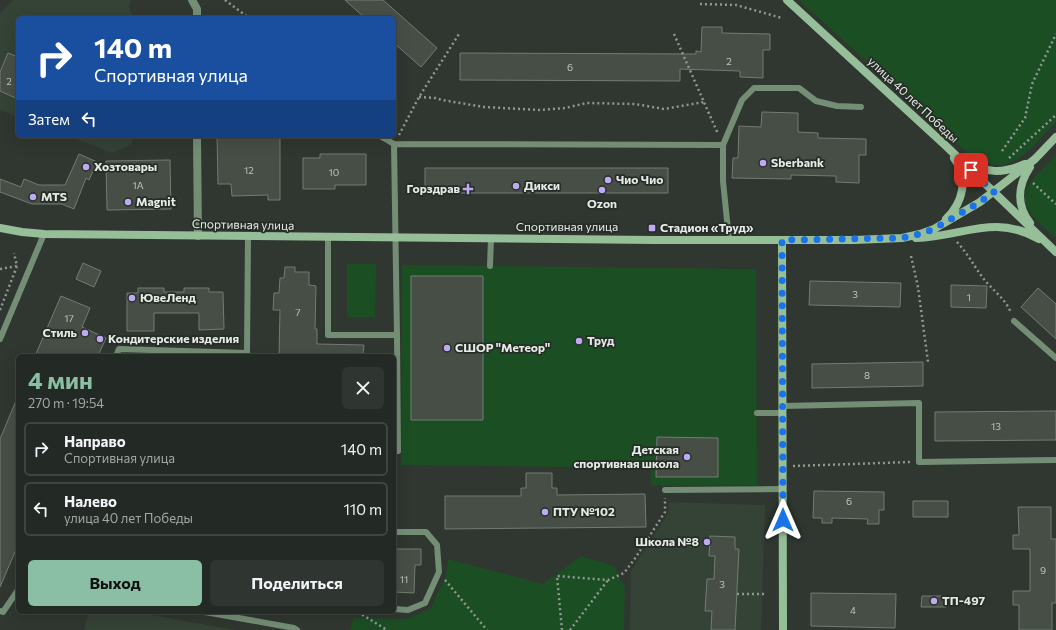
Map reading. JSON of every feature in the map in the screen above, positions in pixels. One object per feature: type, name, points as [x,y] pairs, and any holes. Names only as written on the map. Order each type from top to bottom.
[{"type":"main road","name":"улица 40 лет Победы","points":[[787,0],[946,146],[1053,249]]},
{"type":"main road","name":"Спортивная улица","points":[[0,228],[44,234],[328,238],[782,240],[902,238],[934,229],[980,202],[1035,159],[1056,137]]},
{"type":"main road","points":[[946,146],[972,164],[989,171],[1008,170],[1035,159]]},
{"type":"main road","points":[[934,229],[947,218],[953,210],[963,188],[961,169],[946,146]]},
{"type":"main road","points":[[1035,159],[1025,174],[1022,183],[1020,202],[1026,217],[1053,249]]},
{"type":"main road","points":[[902,238],[937,236],[952,234],[978,227],[997,226],[1026,233],[1037,238],[1053,249]]},
{"type":"main road","points":[[782,240],[783,630]]},
{"type":"street","points":[[192,0],[196,9],[197,16]]},
{"type":"street","points":[[197,138],[198,236]]},
{"type":"lane","points":[[729,240],[723,181],[723,145],[742,100],[754,88],[799,88],[816,101],[837,106],[861,106]]},
{"type":"lane","points":[[384,138],[394,144],[723,145]]},
{"type":"lane","points":[[394,144],[397,335],[396,407],[398,451],[396,451]]},
{"type":"lane","points":[[0,339],[44,234]]},
{"type":"lane","points":[[117,354],[118,349],[173,354],[247,353],[248,237]]},
{"type":"lane","points":[[328,238],[328,335],[397,335]]},
{"type":"lane","points":[[490,266],[491,239]]},
{"type":"lane","points":[[1014,320],[1056,358]]},
{"type":"lane","points":[[756,413],[783,409],[918,404],[919,462],[1056,460]]},
{"type":"lane","points":[[665,490],[783,488]]},
{"type":"lane","points":[[396,532],[426,532],[437,545],[439,572],[425,603],[408,610],[396,609]]},
{"type":"lane","points":[[0,611],[3,612],[16,593]]},
{"type":"lane","points":[[216,614],[294,628],[296,630]]},
{"type":"path","points":[[225,0],[246,16]]},
{"type":"path","points":[[700,4],[736,5],[782,18]]},
{"type":"path","points":[[394,144],[419,97],[459,34]]},
{"type":"path","points":[[674,34],[723,145]]},
{"type":"path","points":[[1002,151],[1025,118],[1032,84],[1056,34]]},
{"type":"path","points":[[419,97],[436,98],[484,107],[540,110],[565,108],[587,103],[635,104],[664,108],[704,102]]},
{"type":"path","points":[[1009,158],[1056,116]]},
{"type":"path","points":[[1032,181],[1056,204]]},
{"type":"path","points":[[957,242],[969,256],[983,279],[1008,306],[1014,320]]},
{"type":"path","points":[[0,309],[17,266],[14,253]]},
{"type":"path","points":[[911,256],[918,287],[928,362]]},
{"type":"path","points":[[0,269],[17,266]]},
{"type":"path","points":[[793,466],[919,462]]},
{"type":"path","points":[[562,630],[557,576],[608,580],[624,573],[665,512],[665,490]]},
{"type":"path","points":[[439,572],[487,630]]},
{"type":"path","points":[[570,630],[608,580]]},
{"type":"path","points":[[737,594],[765,594]]},
{"type":"path","points":[[361,614],[387,630]]},
{"type":"shaded area","points":[[13,0],[131,0],[129,7],[132,16],[16,16],[16,116],[0,110],[0,13]]},
{"type":"shaded area","points":[[74,138],[132,138],[132,144],[112,153]]},
{"type":"shaded area","name":"Школа №8","points":[[669,502],[765,505],[761,630],[630,630],[631,571],[669,512]]},
{"type":"shaded area","points":[[88,614],[144,614],[236,630],[84,630]]},
{"type":"green space","points":[[799,0],[1056,0],[1056,122],[1025,154],[1015,161],[1004,164],[992,164],[978,159],[963,149]]},
{"type":"green space","points":[[1056,155],[1056,238],[1032,215],[1025,200],[1025,193],[1038,173]]},
{"type":"green space","points":[[347,264],[376,264],[375,317],[347,317]]},
{"type":"green space","name":"Труд","points":[[402,265],[756,269],[757,485],[651,486],[651,468],[401,465]]},
{"type":"green space","points":[[581,556],[614,566],[625,588],[624,630],[350,630],[354,618],[408,619],[431,608],[446,575],[448,559],[543,584]]},
{"type":"building","points":[[345,0],[383,0],[437,48],[421,67],[396,45],[396,16],[363,16]]},
{"type":"building","points":[[702,27],[722,27],[722,33],[770,34],[770,50],[763,50],[763,78],[740,77],[740,71],[680,69],[680,81],[460,80],[460,53],[696,54],[696,51],[701,52]]},
{"type":"building","points":[[8,53],[16,56],[16,98],[0,91],[0,72]]},
{"type":"building","points":[[762,112],[798,113],[798,132],[818,133],[818,138],[866,139],[866,155],[859,155],[859,183],[836,182],[836,176],[791,175],[791,179],[732,178],[733,158],[738,158],[739,126],[761,127]]},
{"type":"building","points":[[217,138],[280,138],[280,200],[268,200],[268,195],[232,196],[231,184],[218,184]]},
{"type":"building","points":[[79,154],[97,162],[89,180],[86,178],[74,209],[62,204],[32,204],[0,192],[0,179],[21,187],[24,179],[39,185],[65,185]]},
{"type":"building","points":[[320,154],[366,154],[366,185],[335,185],[335,189],[303,189],[303,158],[320,158]]},
{"type":"building","points":[[170,160],[171,209],[107,210],[106,161]]},
{"type":"building","points":[[425,168],[668,168],[668,193],[425,193]]},
{"type":"building","points":[[83,263],[101,271],[94,287],[76,279]]},
{"type":"building","points":[[285,267],[295,267],[295,272],[309,272],[309,285],[316,286],[315,329],[317,329],[317,344],[364,345],[363,354],[279,354],[280,310],[273,310],[274,293],[279,293],[280,278],[284,278]]},
{"type":"building","name":"СШОР \"Метеор\"","points":[[411,276],[483,276],[483,420],[411,420]]},
{"type":"building","points":[[810,281],[901,283],[900,307],[809,305]]},
{"type":"building","points":[[951,285],[987,286],[986,308],[951,307]]},
{"type":"building","points":[[138,288],[164,288],[164,292],[184,292],[184,288],[209,288],[209,292],[223,292],[224,329],[199,330],[199,313],[154,313],[154,331],[127,331],[127,293],[138,293]]},
{"type":"building","points":[[1038,288],[1056,304],[1056,339],[1021,307]]},
{"type":"building","points":[[61,296],[90,308],[82,327],[106,338],[99,354],[36,354]]},
{"type":"building","points":[[923,362],[923,386],[812,388],[812,364]]},
{"type":"building","points":[[16,401],[16,550],[0,587],[0,439]]},
{"type":"building","points":[[1056,411],[1056,440],[935,441],[935,412]]},
{"type":"building","name":"Детская спортивная школа","points":[[657,437],[718,438],[718,477],[656,477]]},
{"type":"building","name":"ПТУ №102","points":[[526,473],[552,473],[552,488],[557,488],[557,495],[645,494],[646,527],[445,529],[445,496],[521,496],[521,488],[526,488]]},
{"type":"building","points":[[814,491],[884,492],[884,510],[879,510],[879,524],[867,524],[868,519],[832,518],[832,523],[822,523],[822,518],[813,518]]},
{"type":"building","points":[[913,501],[948,501],[948,517],[913,517]]},
{"type":"building","points":[[1018,507],[1051,507],[1051,539],[1056,539],[1056,603],[1052,603],[1052,630],[1019,630],[1019,605],[1013,605],[1013,591],[1030,591],[1030,549],[1013,549],[1013,535],[1019,535]]},
{"type":"building","points":[[710,536],[735,537],[735,549],[739,549],[735,630],[711,630],[712,611],[705,611],[707,579],[714,579],[715,556],[709,556]]},
{"type":"building","points":[[396,549],[421,549],[421,565],[415,565],[414,593],[396,592]]},
{"type":"building","points":[[811,593],[896,594],[895,628],[811,626]]},
{"type":"building","name":"ТП-497","points":[[922,596],[946,596],[946,607],[921,607]]},
{"type":"place","name":"Sberbank","points":[[763,163]]},
{"type":"place","name":"Хозтовары","points":[[86,167]]},
{"type":"place","name":"Чио Чио","points":[[608,180]]},
{"type":"place","name":"Дикси","points":[[516,186]]},
{"type":"place","name":"Горздрав","points":[[468,189]]},
{"type":"place","name":"Ozon","points":[[602,190]]},
{"type":"place","name":"MTS","points":[[33,197]]},
{"type":"place","name":"Magnit","points":[[128,202]]},
{"type":"place","name":"Стадион «Труд»","points":[[652,228]]},
{"type":"place","name":"ЮвеЛенд","points":[[132,298]]},
{"type":"place","name":"Стиль","points":[[85,333]]},
{"type":"place","name":"Кондитерские изделия","points":[[100,339]]},
{"type":"place","name":"Труд","points":[[579,341]]},
{"type":"place","name":"СШОР \"Метеор\"","points":[[447,348]]},
{"type":"place","name":"Детская спортивная школа","points":[[687,457]]},
{"type":"place","name":"ПТУ №102","points":[[545,512]]},
{"type":"place","name":"Школа №8","points":[[707,542]]},
{"type":"place","name":"ТП-497","points":[[934,601]]},
{"type":"route","points":[[783,520],[782,240],[855,240],[902,238],[934,229],[994,192],[971,170]]}]
